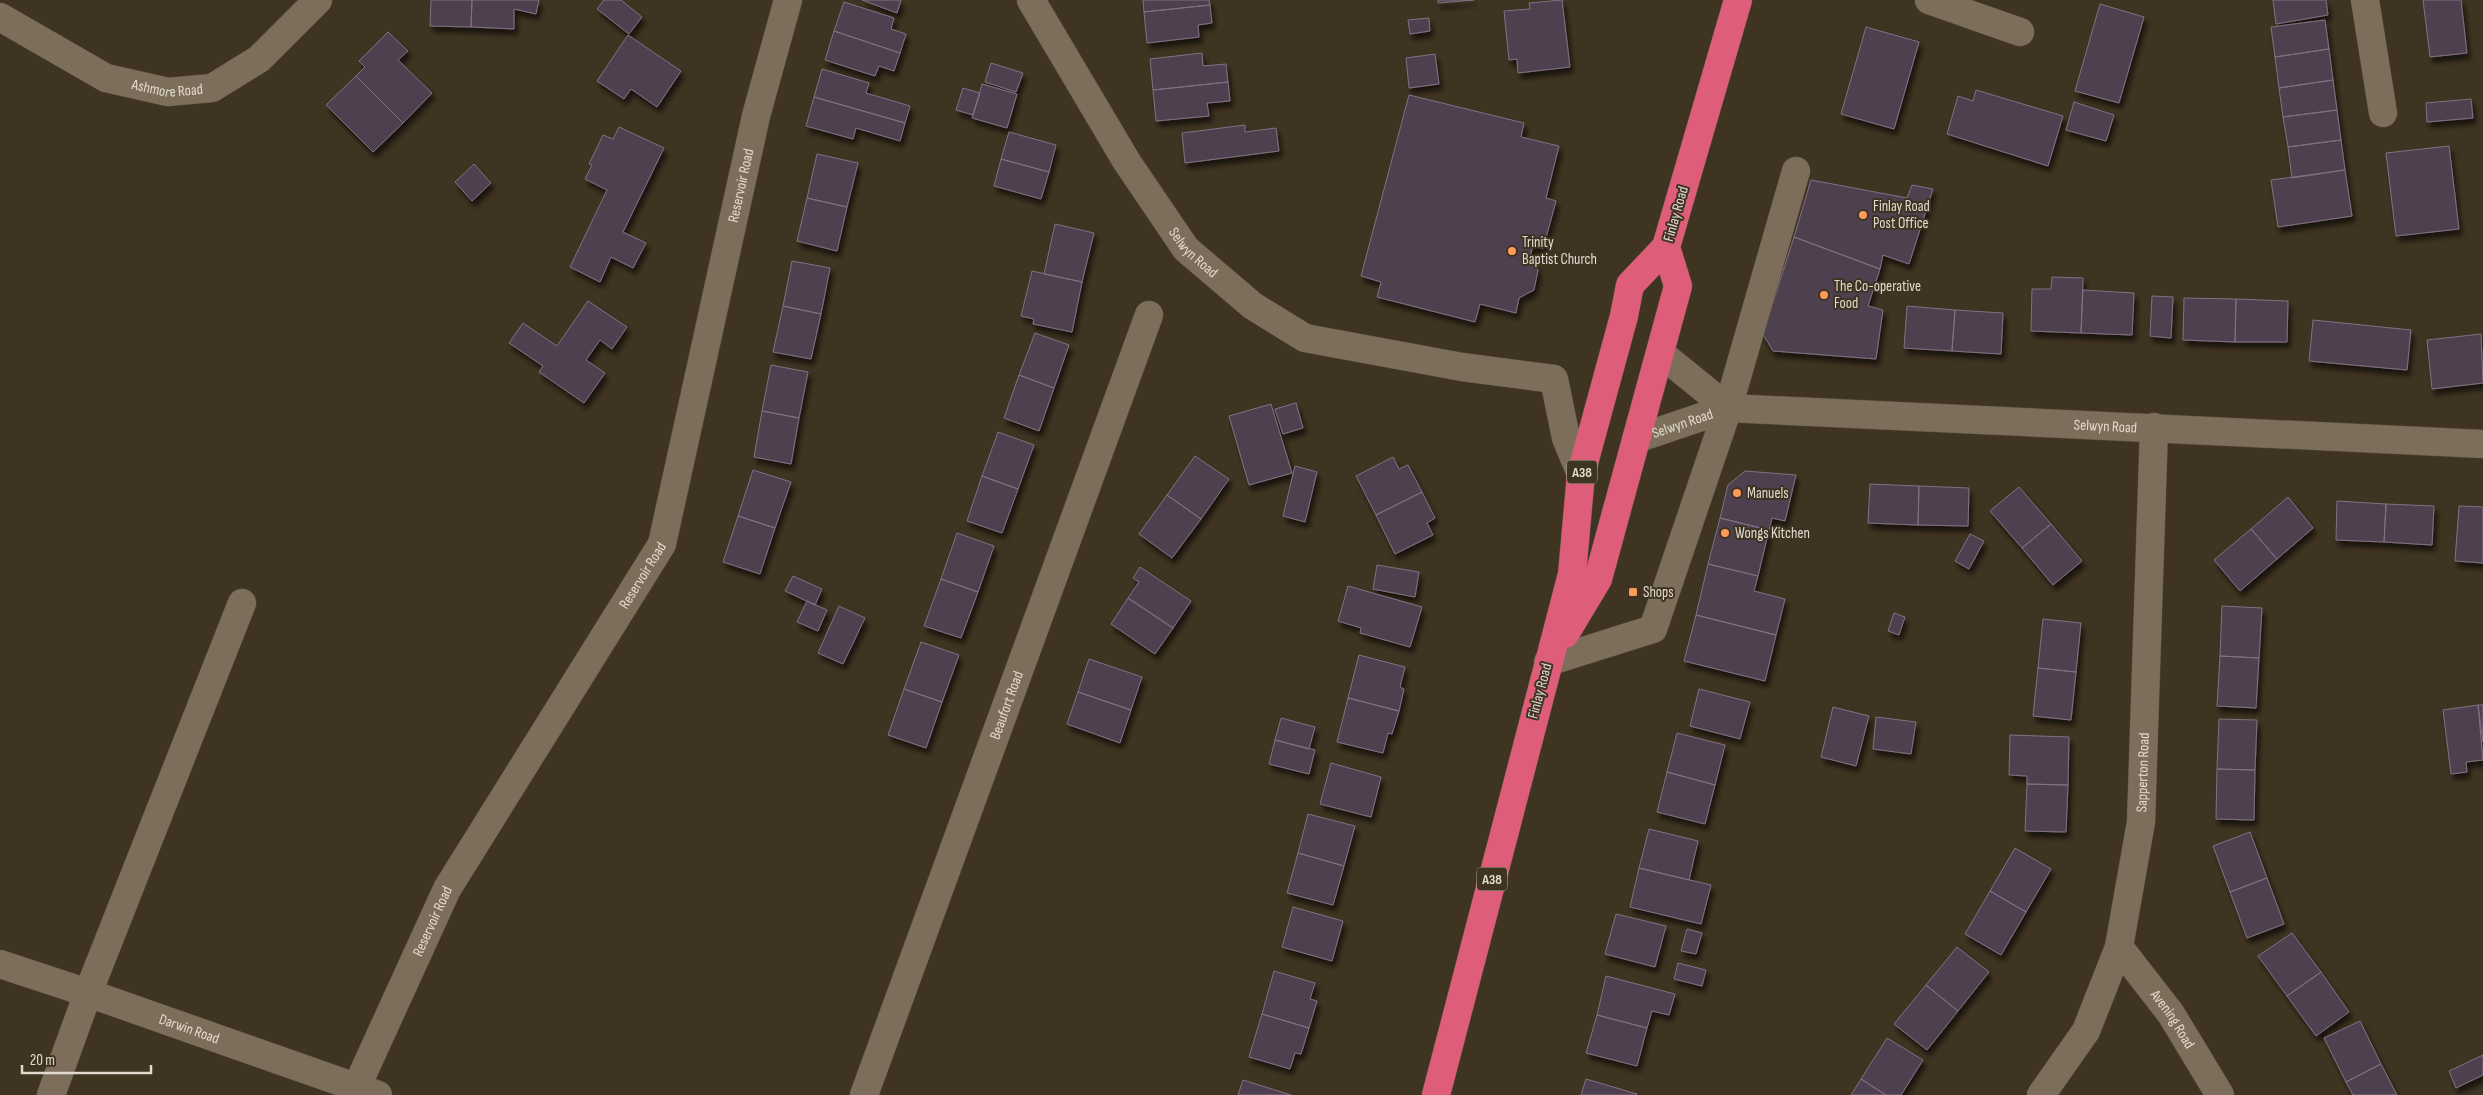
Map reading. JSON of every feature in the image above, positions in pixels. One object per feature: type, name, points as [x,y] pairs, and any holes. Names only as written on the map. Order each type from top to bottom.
[{"type":"highway","name":"Finlay Road","points":[[1436,1095],[1572,574],[1581,474],[1624,316],[1630,285],[1666,247],[1738,0]]},
{"type":"highway","name":"Finlay Road","points":[[1548,662],[1598,579],[1678,286],[1666,247]]},
{"type":"street","name":"Ashmore Road","points":[[0,17],[106,78],[168,92],[212,88],[260,59],[318,0]]},
{"type":"street","name":"Reservoir Road","points":[[362,1093],[447,889],[662,544],[756,116],[788,0]]},
{"type":"street","name":"Selwyn Road","points":[[1031,0],[1127,162],[1186,249],[1246,300],[1305,338],[1462,368],[1554,379],[1566,438],[1581,474]]},
{"type":"street","points":[[1929,0],[2020,32]]},
{"type":"street","points":[[2365,0],[2383,113]]},
{"type":"street","points":[[1548,662],[1653,630],[1728,408],[1796,171]]},
{"type":"street","name":"Beaufort Road","points":[[864,1095],[1149,315]]},
{"type":"street","name":"Selwyn Road","points":[[1660,353],[1728,408]]},
{"type":"street","name":"Selwyn Road","points":[[1636,439],[1728,408],[2483,444]]},
{"type":"street","name":"Sapperton Road","points":[[2041,1095],[2086,1031],[2119,947],[2141,822],[2154,427]]},
{"type":"street","points":[[51,1095],[88,993],[242,603]]},
{"type":"street","name":"Avening Road","points":[[2119,947],[2171,1014],[2220,1095]]},
{"type":"street","name":"Darwin Road","points":[[0,964],[88,993],[362,1093]]},
{"type":"building","points":[[431,0],[472,0],[471,27],[430,26]]},
{"type":"building","points":[[472,0],[539,0],[536,14],[514,9],[514,29],[471,27]]},
{"type":"building","points":[[604,0],[621,0],[642,17],[629,34],[597,9]]},
{"type":"building","points":[[862,0],[901,0],[897,13]]},
{"type":"building","points":[[1143,0],[1209,0],[1210,5],[1144,12]]},
{"type":"building","points":[[1438,0],[1474,0],[1438,3]]},
{"type":"building","points":[[1562,0],[1570,67],[1518,73],[1517,59],[1509,60],[1504,11],[1530,9],[1529,3]]},
{"type":"building","points":[[2273,0],[2326,0],[2328,15],[2276,24]]},
{"type":"building","points":[[2423,0],[2461,0],[2467,53],[2430,57]]},
{"type":"building","points":[[844,2],[894,18],[891,29],[906,34],[900,53],[834,31]]},
{"type":"building","points":[[2100,4],[2144,17],[2119,103],[2075,91]]},
{"type":"building","points":[[1210,5],[1212,23],[1198,25],[1199,37],[1147,43],[1144,12]]},
{"type":"building","points":[[1429,18],[1430,31],[1410,34],[1408,20]]},
{"type":"building","points":[[2325,20],[2329,49],[2275,57],[2271,27]]},
{"type":"building","points":[[1866,27],[1919,42],[1894,129],[1841,114]]},
{"type":"building","points":[[834,31],[900,53],[894,71],[879,66],[875,76],[825,60]]},
{"type":"building","points":[[388,32],[408,51],[398,60],[432,93],[403,123],[356,76],[365,67],[359,61]]},
{"type":"building","points":[[628,35],[681,71],[657,107],[631,89],[624,99],[597,81]]},
{"type":"building","points":[[2329,49],[2333,80],[2279,88],[2275,57]]},
{"type":"building","points":[[1202,53],[1203,66],[1226,64],[1228,82],[1153,90],[1150,59]]},
{"type":"building","points":[[1435,54],[1439,84],[1409,88],[1406,58]]},
{"type":"building","points":[[991,63],[1023,73],[1016,92],[985,82]]},
{"type":"building","points":[[822,69],[869,83],[866,93],[910,106],[905,123],[814,97]]},
{"type":"building","points":[[356,76],[403,123],[373,152],[326,105]]},
{"type":"building","points":[[2333,80],[2337,110],[2283,117],[2279,88]]},
{"type":"building","points":[[1228,82],[1230,101],[1207,103],[1209,116],[1156,121],[1153,90]]},
{"type":"building","points":[[982,84],[1017,94],[1007,128],[972,118]]},
{"type":"building","points":[[963,88],[980,93],[973,115],[956,110]]},
{"type":"building","points":[[1976,90],[2063,116],[2048,166],[1947,134],[1958,96],[1973,101]]},
{"type":"building","points":[[1409,95],[1524,123],[1521,137],[1559,146],[1546,198],[1556,201],[1543,249],[1533,246],[1530,257],[1538,270],[1534,290],[1519,298],[1516,313],[1480,304],[1475,322],[1377,297],[1381,282],[1361,276]]},
{"type":"building","points":[[814,97],[905,123],[900,141],[856,128],[853,139],[806,126]]},
{"type":"building","points":[[2471,99],[2473,118],[2427,122],[2426,103]]},
{"type":"building","points":[[2074,102],[2114,115],[2106,141],[2066,130]]},
{"type":"building","points":[[2337,110],[2341,140],[2288,147],[2283,117]]},
{"type":"building","points":[[1245,125],[1245,132],[1276,128],[1279,151],[1185,163],[1182,133]]},
{"type":"building","points":[[619,127],[664,148],[623,232],[646,243],[633,268],[611,257],[600,282],[570,267],[607,190],[585,179],[592,165],[589,164],[603,135],[613,139]]},
{"type":"building","points":[[1009,132],[1056,145],[1049,172],[1001,159]]},
{"type":"building","points":[[2341,140],[2345,170],[2292,178],[2288,147]]},
{"type":"building","points":[[2449,146],[2459,229],[2396,236],[2386,153]]},
{"type":"building","points":[[817,154],[858,163],[847,207],[807,198]]},
{"type":"building","points":[[1001,159],[1049,172],[1041,199],[994,186]]},
{"type":"building","points":[[474,164],[491,183],[472,201],[455,182]]},
{"type":"building","points":[[2345,170],[2352,216],[2278,227],[2271,180]]},
{"type":"building","name":"Finlay Road Post Office","points":[[1811,180],[1907,198],[1912,185],[1933,189],[1909,264],[1883,255],[1880,269],[1794,237]]},
{"type":"building","points":[[807,198],[847,207],[837,251],[797,241]]},
{"type":"building","points":[[1055,224],[1094,233],[1082,282],[1044,274]]},
{"type":"building","name":"The Co-operative Food","points":[[1794,237],[1880,269],[1868,306],[1883,310],[1876,359],[1773,351],[1763,334]]},
{"type":"building","points":[[792,261],[830,268],[821,314],[783,306]]},
{"type":"building","points":[[1032,271],[1082,282],[1072,332],[1033,324],[1034,319],[1021,316]]},
{"type":"building","points":[[2052,277],[2083,278],[2081,333],[2031,331],[2032,289],[2051,289]]},
{"type":"building","points":[[2083,290],[2134,293],[2132,335],[2081,333]]},
{"type":"building","points":[[2152,296],[2173,297],[2171,338],[2150,336]]},
{"type":"building","points":[[2184,298],[2236,299],[2235,342],[2183,340]]},
{"type":"building","points":[[2236,299],[2288,301],[2287,342],[2235,342]]},
{"type":"building","points":[[588,301],[627,327],[612,349],[600,340],[586,360],[605,373],[584,403],[539,372],[543,366],[509,343],[523,323],[557,346]]},
{"type":"building","points":[[783,306],[821,314],[811,359],[773,352]]},
{"type":"building","points":[[1907,306],[1955,310],[1952,351],[1904,348]]},
{"type":"building","points":[[1955,310],[2003,313],[2001,354],[1952,351]]},
{"type":"building","points":[[2313,320],[2411,330],[2407,370],[2309,361]]},
{"type":"building","points":[[1035,333],[1069,345],[1054,388],[1019,375]]},
{"type":"building","points":[[2481,334],[2483,383],[2432,389],[2427,340]]},
{"type":"building","points":[[771,365],[808,372],[799,418],[762,411]]},
{"type":"building","points":[[1019,375],[1054,388],[1039,431],[1004,418]]},
{"type":"building","points":[[1296,403],[1303,428],[1283,434],[1275,409]]},
{"type":"building","points":[[1271,404],[1292,473],[1249,485],[1229,416]]},
{"type":"building","points":[[762,411],[799,418],[791,464],[754,457]]},
{"type":"building","points":[[998,432],[1034,445],[1018,489],[982,476]]},
{"type":"building","points":[[1195,456],[1229,479],[1201,519],[1167,495]]},
{"type":"building","points":[[1393,457],[1399,469],[1408,465],[1422,492],[1376,515],[1356,476]]},
{"type":"building","points":[[1295,466],[1317,472],[1305,522],[1283,516]]},
{"type":"building","points":[[753,470],[791,482],[775,528],[738,516]]},
{"type":"building","points":[[1745,471],[1796,475],[1785,521],[1772,518],[1769,530],[1720,518],[1728,485]]},
{"type":"building","points":[[982,476],[1018,489],[1002,533],[967,521]]},
{"type":"building","points":[[1870,484],[1919,486],[1918,525],[1868,523]]},
{"type":"building","points":[[1919,486],[1969,488],[1968,526],[1918,525]]},
{"type":"building","points":[[2019,487],[2051,524],[2022,548],[1990,511]]},
{"type":"building","points":[[1422,492],[1435,518],[1427,523],[1433,535],[1395,554],[1376,515]]},
{"type":"building","points":[[1167,495],[1201,519],[1172,558],[1139,534]]},
{"type":"building","points":[[2288,497],[2313,528],[2277,559],[2251,529]]},
{"type":"building","points":[[2337,501],[2386,504],[2384,542],[2336,540]]},
{"type":"building","points":[[2386,504],[2434,506],[2432,545],[2384,542]]},
{"type":"building","points":[[2459,506],[2483,507],[2483,563],[2455,561]]},
{"type":"building","points":[[738,516],[775,528],[760,574],[723,562]]},
{"type":"building","points":[[1720,518],[1769,530],[1758,576],[1708,564]]},
{"type":"building","points":[[2051,524],[2082,561],[2053,585],[2022,548]]},
{"type":"building","points":[[2251,529],[2277,559],[2240,591],[2214,560]]},
{"type":"building","points":[[957,533],[994,546],[978,592],[941,579]]},
{"type":"building","points":[[1970,534],[1984,541],[1969,569],[1955,561]]},
{"type":"building","points":[[1708,564],[1758,576],[1754,591],[1785,599],[1776,635],[1696,615]]},
{"type":"building","points":[[1377,565],[1419,572],[1415,597],[1373,589]]},
{"type":"building","points":[[1140,567],[1191,601],[1173,628],[1128,598],[1139,582],[1133,578]]},
{"type":"building","points":[[793,576],[822,589],[815,605],[785,591]]},
{"type":"building","points":[[941,579],[978,592],[961,638],[924,626]]},
{"type":"building","points":[[1348,586],[1422,607],[1410,647],[1360,633],[1361,628],[1338,621]]},
{"type":"building","points":[[1128,598],[1173,628],[1155,654],[1111,624]]},
{"type":"building","points":[[807,601],[827,610],[818,631],[797,622]]},
{"type":"building","points":[[839,606],[865,618],[843,664],[818,653]]},
{"type":"building","points":[[2222,606],[2262,608],[2259,658],[2220,656]]},
{"type":"building","points":[[1894,613],[1905,617],[1899,635],[1888,631]]},
{"type":"building","points":[[1696,615],[1776,635],[1765,681],[1684,661]]},
{"type":"building","points":[[2043,619],[2081,623],[2076,672],[2038,668]]},
{"type":"building","points":[[921,642],[959,655],[942,702],[904,689]]},
{"type":"building","points":[[1359,655],[1405,667],[1400,687],[1404,689],[1399,711],[1348,698]]},
{"type":"building","points":[[2220,656],[2259,658],[2256,708],[2217,706]]},
{"type":"building","points":[[1089,659],[1142,677],[1131,710],[1078,692]]},
{"type":"building","points":[[2038,668],[2076,672],[2071,720],[2033,716]]},
{"type":"building","points":[[904,689],[942,702],[926,748],[888,735]]},
{"type":"building","points":[[1699,689],[1750,702],[1740,739],[1690,726]]},
{"type":"building","points":[[1078,692],[1131,710],[1120,743],[1067,724]]},
{"type":"building","points":[[1348,698],[1399,711],[1392,734],[1388,733],[1383,753],[1337,742]]},
{"type":"building","points":[[2478,705],[2483,705],[2483,742]]},
{"type":"building","points":[[2478,705],[2483,760],[2466,762],[2467,772],[2451,774],[2443,710]]},
{"type":"building","points":[[1833,707],[1869,716],[1856,766],[1821,757]]},
{"type":"building","points":[[1876,717],[1916,722],[1911,754],[1873,749]]},
{"type":"building","points":[[1281,718],[1315,727],[1309,749],[1275,740]]},
{"type":"building","points":[[2219,719],[2257,720],[2255,770],[2217,769]]},
{"type":"building","points":[[1677,733],[1725,745],[1715,785],[1667,772]]},
{"type":"building","points":[[2010,735],[2069,737],[2068,785],[2027,784],[2027,776],[2009,775]]},
{"type":"building","points":[[1275,740],[1315,750],[1309,774],[1269,764]]},
{"type":"building","points":[[1331,763],[1381,777],[1371,817],[1320,804]]},
{"type":"building","points":[[2217,769],[2255,770],[2254,820],[2216,819]]},
{"type":"building","points":[[1667,772],[1715,785],[1705,824],[1657,812]]},
{"type":"building","points":[[2027,784],[2068,785],[2066,832],[2025,831]]},
{"type":"building","points":[[1308,814],[1355,826],[1344,866],[1298,853]]},
{"type":"building","points":[[1649,829],[1698,841],[1689,880],[1639,868]]},
{"type":"building","points":[[2250,832],[2267,878],[2230,892],[2213,846]]},
{"type":"building","points":[[2015,848],[2051,869],[2026,912],[1990,891]]},
{"type":"building","points":[[1298,853],[1344,866],[1333,905],[1287,893]]},
{"type":"building","points":[[1639,868],[1711,885],[1701,924],[1630,907]]},
{"type":"building","points":[[2267,878],[2284,924],[2247,938],[2230,892]]},
{"type":"building","points":[[1990,891],[2026,912],[2001,955],[1965,934]]},
{"type":"building","points":[[1293,907],[1343,921],[1332,961],[1282,947]]},
{"type":"building","points":[[1616,914],[1666,926],[1655,967],[1605,954]]},
{"type":"building","points":[[1687,929],[1702,933],[1696,954],[1681,951]]},
{"type":"building","points":[[2292,933],[2321,972],[2287,996],[2258,956]]},
{"type":"building","points":[[1957,947],[1989,972],[1958,1011],[1926,985]]},
{"type":"building","points":[[1678,963],[1706,970],[1702,986],[1674,979]]},
{"type":"building","points":[[1274,971],[1315,983],[1310,999],[1317,1001],[1309,1028],[1262,1014]]},
{"type":"building","points":[[2321,972],[2349,1012],[2316,1036],[2287,996]]},
{"type":"building","points":[[1606,976],[1675,994],[1669,1015],[1652,1011],[1647,1028],[1597,1015]]},
{"type":"building","points":[[1926,985],[1958,1011],[1927,1050],[1894,1024]]},
{"type":"building","points":[[1262,1014],[1309,1028],[1301,1054],[1295,1053],[1290,1069],[1249,1057]]},
{"type":"building","points":[[1597,1015],[1647,1028],[1637,1066],[1586,1053]]},
{"type":"building","points":[[2360,1021],[2381,1064],[2346,1082],[2324,1038]]},
{"type":"building","points":[[1887,1038],[1923,1060],[1901,1095],[1886,1095],[1861,1079]]},
{"type":"building","points":[[2483,1055],[2483,1075],[2456,1088],[2449,1071]]},
{"type":"building","points":[[2381,1064],[2397,1095],[2353,1095],[2346,1082]]},
{"type":"building","points":[[1586,1079],[1637,1094],[1581,1095]]},
{"type":"building","points":[[1861,1079],[1886,1095],[1851,1095]]},
{"type":"building","points":[[1243,1080],[1291,1095],[1238,1095]]},
{"type":"place","name":"Finlay Road Post Office","points":[[1863,215]]},
{"type":"place","name":"Trinity Baptist Church","points":[[1512,251]]},
{"type":"place","name":"The Co-operative Food","points":[[1824,295]]},
{"type":"place","name":"Manuels","points":[[1737,493]]},
{"type":"place","name":"Wongs Kitchen","points":[[1725,533]]},
{"type":"place","name":"Shops","points":[[1633,592]]}]
